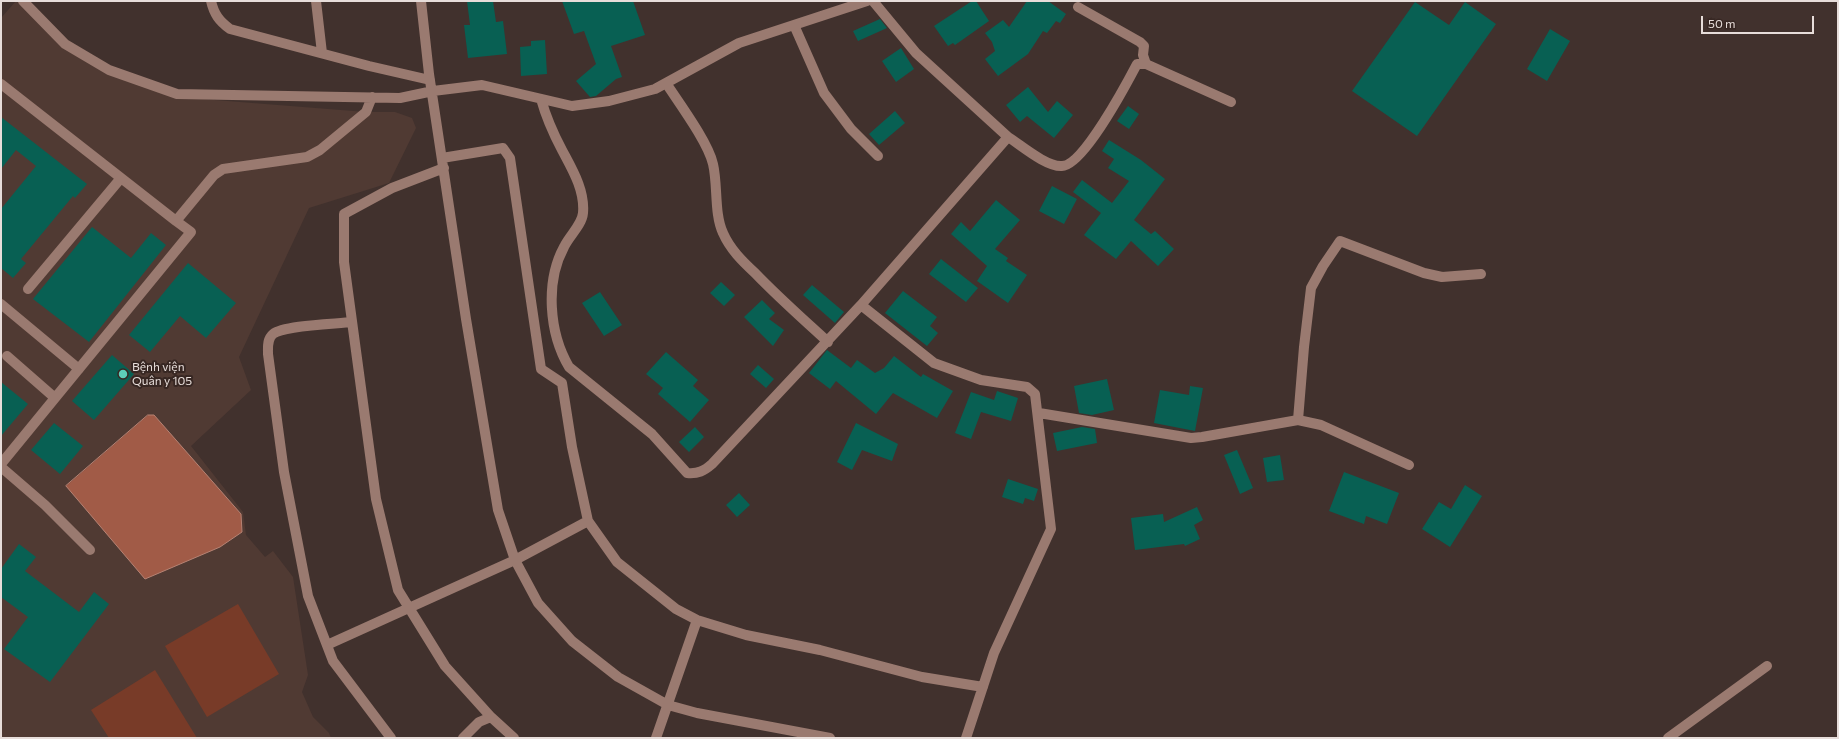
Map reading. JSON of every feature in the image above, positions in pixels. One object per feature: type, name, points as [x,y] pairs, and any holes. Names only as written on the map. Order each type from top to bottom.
[{"type":"street","points":[[23,1],[65,44],[109,70],[177,94],[400,98],[433,91],[482,86],[572,106],[609,101],[655,89],[739,43],[867,1]]},
{"type":"street","points":[[211,1],[213,10],[220,22],[230,29],[322,54],[430,80]]},
{"type":"street","points":[[316,1],[322,54]]},
{"type":"street","points":[[421,1],[430,80],[433,91],[466,319],[498,510],[515,560],[538,603],[572,641],[618,677],[668,705],[830,738]]},
{"type":"street","points":[[873,1],[916,53],[1008,137],[1053,165],[1063,166],[1071,163],[1080,155],[1100,127],[1137,64],[1146,64],[1231,102]]},
{"type":"street","points":[[1078,7],[1140,42],[1144,46],[1143,55],[1146,64]]},
{"type":"street","points":[[794,25],[824,93],[851,129],[878,156]]},
{"type":"street","points":[[666,83],[704,144],[713,162],[717,183],[719,220],[722,232],[732,250],[772,291],[828,342]]},
{"type":"street","points":[[1,84],[191,232],[1,466],[45,505],[90,550]]},
{"type":"street","points":[[176,221],[214,175],[223,169],[307,157],[320,150],[366,112],[372,97]]},
{"type":"street","points":[[541,99],[546,116],[574,173],[582,201],[583,214],[559,257],[554,277],[552,303],[554,327],[563,357],[569,367],[652,434],[686,473],[695,474],[704,471],[712,464],[828,342],[1008,137]]},
{"type":"street","points":[[442,158],[503,148],[510,158],[541,369],[562,383],[572,447],[588,521],[617,562],[676,609],[697,620],[746,635],[820,650],[922,677],[983,687]]},
{"type":"street","points":[[444,168],[392,188],[344,214],[344,262],[376,500],[398,590],[445,666],[491,716],[514,738]]},
{"type":"street","points":[[28,289],[121,178]]},
{"type":"street","points":[[1298,420],[1311,288],[1323,266],[1340,241],[1424,273],[1442,277],[1481,274]]},
{"type":"street","points":[[1,304],[78,370]]},
{"type":"street","points":[[861,305],[934,363],[981,380],[1026,387],[1035,394],[1039,413],[1051,529],[994,653],[966,738]]},
{"type":"street","points":[[352,322],[284,329],[273,334],[268,340],[268,354],[287,488],[308,596],[333,661],[391,738]]},
{"type":"street","points":[[7,356],[55,398]]},
{"type":"street","points":[[1039,413],[1191,438],[1298,420],[1321,425],[1409,465]]},
{"type":"street","points":[[327,645],[515,560],[588,521]]},
{"type":"street","points":[[656,738],[697,620]]},
{"type":"street","points":[[1668,738],[1767,666]]},
{"type":"street","points":[[463,738],[479,722],[491,716]]},
{"type":"shaded area","name":"Bệnh viện Quân y 105","points":[[16,1],[19,1],[63,47],[177,97],[366,112],[395,112],[412,118],[416,128],[389,183],[309,208],[239,357],[251,390],[191,446],[243,512],[246,535],[265,557],[273,551],[293,577],[308,675],[302,692],[313,717],[329,733],[331,738],[1,738],[1,18]]},
{"type":"shaded area","points":[[148,415],[154,415],[241,514],[242,532],[220,547],[145,579],[66,486]]},
{"type":"shaded area","points":[[238,604],[279,674],[207,717],[165,646]]},
{"type":"shaded area","points":[[155,670],[197,738],[109,738],[91,710]]},
{"type":"building","points":[[467,1],[493,1],[496,22],[503,21],[507,54],[468,58],[464,25],[470,25]]},
{"type":"building","points":[[562,1],[633,1],[645,35],[611,46],[622,77],[616,79],[596,96],[590,97],[576,81],[596,64],[584,31],[574,34]]},
{"type":"building","points":[[972,1],[976,1],[989,21],[955,45],[953,43],[948,46],[934,26]]},
{"type":"building","points":[[1027,1],[1048,1],[1066,14],[1060,23],[1056,21],[1047,33],[1043,31],[1028,54],[998,76],[985,59],[995,51],[992,42],[985,33],[1003,20],[1009,27]]},
{"type":"building","points":[[1415,2],[1449,25],[1465,2],[1496,24],[1417,136],[1352,91]]},
{"type":"building","points":[[880,19],[887,28],[858,41],[853,31]]},
{"type":"building","points":[[1550,29],[1570,41],[1547,81],[1527,69]]},
{"type":"building","points":[[545,40],[547,74],[521,76],[520,47],[531,46],[531,41]]},
{"type":"building","points":[[901,48],[914,69],[896,82],[882,61]]},
{"type":"building","points":[[1028,87],[1048,112],[1057,101],[1073,115],[1054,138],[1027,116],[1020,122],[1006,105]]},
{"type":"building","points":[[1128,106],[1139,114],[1129,129],[1117,121]]},
{"type":"building","points":[[895,111],[905,123],[879,145],[869,134]]},
{"type":"building","points":[[1,117],[87,184],[75,198],[73,196],[21,259],[26,263],[13,278],[1,268],[1,209],[36,166],[16,150],[1,169]]},
{"type":"building","points":[[1109,140],[1141,160],[1165,179],[1134,220],[1151,234],[1155,231],[1174,249],[1158,266],[1131,241],[1116,259],[1084,235],[1101,213],[1073,192],[1082,180],[1112,203],[1129,181],[1108,168],[1114,159],[1102,151]]},
{"type":"building","points":[[1052,186],[1077,199],[1064,224],[1039,211]]},
{"type":"building","points":[[996,200],[1020,220],[995,249],[1008,258],[1006,261],[1027,275],[1008,303],[977,281],[987,266],[951,234],[961,222],[970,231]]},
{"type":"building","points":[[92,227],[131,258],[151,233],[166,245],[89,342],[33,299]]},
{"type":"building","points":[[941,259],[978,288],[966,302],[929,274]]},
{"type":"building","points":[[188,263],[236,303],[206,338],[180,316],[150,352],[129,335]]},
{"type":"building","points":[[721,282],[735,295],[724,306],[710,293]]},
{"type":"building","points":[[812,285],[844,312],[835,323],[803,295]]},
{"type":"building","points":[[903,291],[937,317],[930,326],[938,333],[927,346],[885,313]]},
{"type":"building","points":[[600,292],[622,325],[604,336],[582,303]]},
{"type":"building","points":[[762,300],[775,313],[769,319],[784,330],[773,346],[744,317]]},
{"type":"building","points":[[827,350],[851,368],[857,360],[875,373],[884,368],[894,356],[921,377],[923,374],[953,391],[937,418],[893,393],[876,414],[836,381],[830,389],[809,373]]},
{"type":"building","points":[[666,352],[698,380],[693,386],[709,400],[690,422],[658,394],[663,388],[646,374]]},
{"type":"building","points":[[112,355],[134,374],[94,420],[72,401]]},
{"type":"building","points":[[758,365],[774,379],[766,388],[750,374]]},
{"type":"building","points":[[1107,379],[1114,410],[1092,415],[1079,413],[1074,386]]},
{"type":"building","points":[[1,382],[28,404],[1,436]]},
{"type":"building","points":[[1190,386],[1203,388],[1195,431],[1154,423],[1160,390],[1189,395]]},
{"type":"building","points":[[997,391],[1018,398],[1011,421],[981,412],[971,439],[955,433],[971,392],[994,400]]},
{"type":"building","points":[[54,423],[83,446],[60,474],[31,450]]},
{"type":"building","points":[[856,423],[898,444],[892,461],[862,450],[852,470],[837,462]]},
{"type":"building","points":[[695,427],[704,437],[689,452],[679,442]]},
{"type":"building","points":[[1082,427],[1095,429],[1097,443],[1057,451],[1053,433]]},
{"type":"building","points":[[1237,450],[1253,488],[1240,494],[1224,455]]},
{"type":"building","points":[[1280,455],[1284,480],[1267,482],[1263,458]]},
{"type":"building","points":[[1344,472],[1399,493],[1387,524],[1366,516],[1364,524],[1329,511]]},
{"type":"building","points":[[1008,479],[1038,489],[1034,501],[1025,498],[1023,504],[1002,497]]},
{"type":"building","points":[[1465,485],[1482,496],[1450,547],[1422,529],[1439,502],[1451,509]]},
{"type":"building","points":[[739,493],[750,505],[737,517],[726,505]]},
{"type":"building","points":[[1197,507],[1203,520],[1194,525],[1200,539],[1185,546],[1184,544],[1135,550],[1131,518],[1163,514],[1164,522]]},
{"type":"building","points":[[19,544],[36,557],[25,571],[79,612],[94,592],[109,604],[50,682],[4,649],[28,617],[1,597],[1,569]]},
{"type":"place","name":"Bệnh viện Quân y 105","points":[[123,374]]}]
